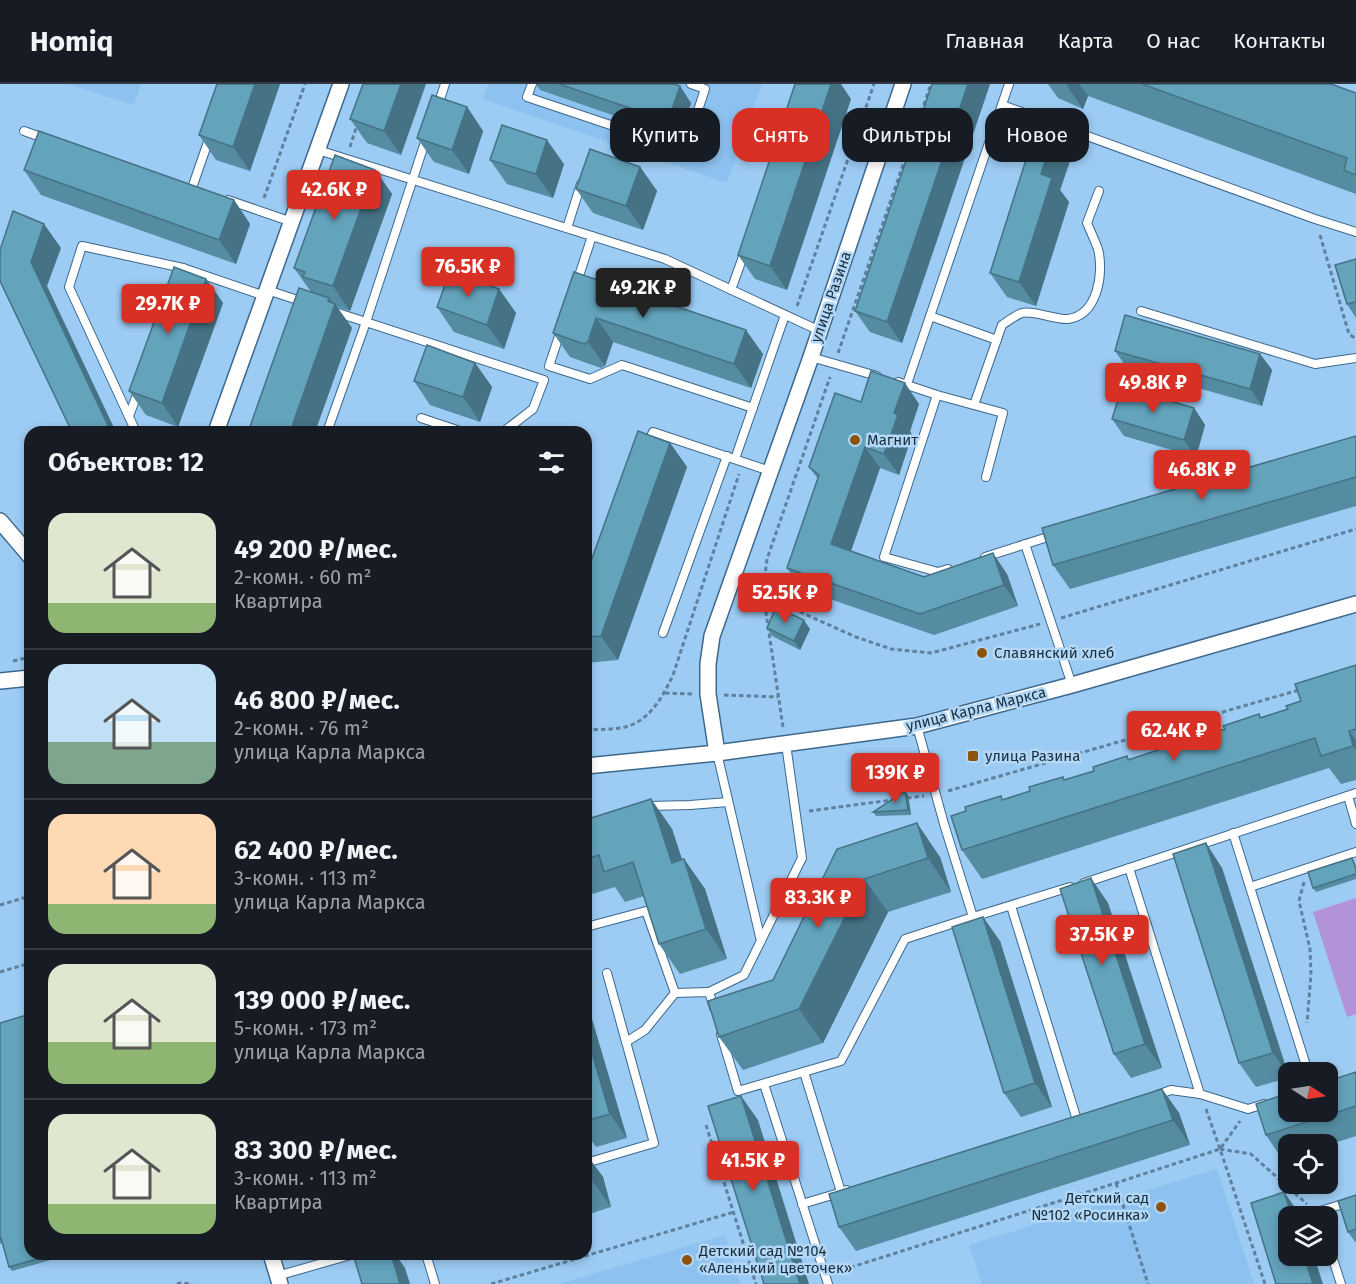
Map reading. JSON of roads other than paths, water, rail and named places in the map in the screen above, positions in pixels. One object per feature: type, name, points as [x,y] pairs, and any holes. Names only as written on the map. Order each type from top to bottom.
[{"type":"street","points":[[218,426],[341,84]]},
{"type":"street","name":"улица Разина","points":[[717,753],[708,694],[708,664],[712,636],[820,331],[903,84]]},
{"type":"street","points":[[0,521],[24,549]]},
{"type":"street","name":"улица Карла Маркса","points":[[592,765],[717,753],[917,726],[1072,685],[1356,604]]},
{"type":"street","points":[[0,681],[24,679]]},
{"type":"street","points":[[273,1260],[279,1280]]},
{"type":"lane","points":[[434,116],[445,84]]},
{"type":"lane","points":[[532,84],[528,97],[685,150],[705,89],[691,84]]},
{"type":"lane","points":[[907,384],[1009,84]]},
{"type":"lane","points":[[1002,105],[1356,232]]},
{"type":"lane","points":[[329,426],[366,322],[430,126]]},
{"type":"lane","points":[[24,131],[57,143]]},
{"type":"lane","points":[[192,188],[210,136]]},
{"type":"lane","points":[[318,150],[665,259],[820,331]]},
{"type":"lane","points":[[567,228],[584,174]]},
{"type":"lane","points":[[181,184],[203,192]]},
{"type":"lane","points":[[974,405],[1002,325],[1023,313],[1068,319],[1081,315],[1091,304],[1098,284],[1100,267],[1098,250],[1088,223],[1099,191]]},
{"type":"lane","points":[[214,196],[292,222]]},
{"type":"lane","points":[[574,290],[592,236]]},
{"type":"lane","points":[[133,426],[69,287],[82,246],[183,268],[316,306]]},
{"type":"lane","points":[[731,290],[746,246]]},
{"type":"lane","points":[[179,279],[183,268]]},
{"type":"lane","points":[[326,309],[544,380],[533,409],[510,426]]},
{"type":"lane","points":[[1142,311],[1316,364],[1356,358]]},
{"type":"lane","points":[[663,633],[735,459],[789,316]]},
{"type":"lane","points":[[930,316],[997,340]]},
{"type":"lane","points":[[564,323],[549,366],[590,379],[621,365],[753,408]]},
{"type":"lane","points":[[811,357],[1003,413],[986,477]]},
{"type":"lane","points":[[129,417],[141,385]]},
{"type":"lane","points":[[937,395],[884,557],[938,572],[960,565]]},
{"type":"lane","points":[[422,418],[445,426]]},
{"type":"lane","points":[[645,453],[653,432],[770,471]]},
{"type":"lane","points":[[982,558],[1058,534]]},
{"type":"lane","points":[[1025,544],[1072,685]]},
{"type":"lane","points":[[917,726],[973,917]]},
{"type":"lane","points":[[626,1042],[645,1030],[675,993],[709,992],[744,975],[802,858],[786,744]]},
{"type":"lane","points":[[717,753],[761,941]]},
{"type":"lane","points":[[718,1025],[738,1091],[841,1061],[905,939],[1352,795],[1356,824]]},
{"type":"lane","points":[[645,806],[690,806],[728,802]]},
{"type":"lane","points":[[1233,833],[1305,1062]]},
{"type":"lane","points":[[1250,887],[1356,852]]},
{"type":"lane","points":[[1129,868],[1200,1094]]},
{"type":"lane","points":[[1011,906],[1077,1120]]},
{"type":"lane","points":[[592,925],[646,911],[675,993]]},
{"type":"lane","points":[[592,1161],[654,1143],[607,973]]},
{"type":"lane","points":[[709,992],[715,1014]]},
{"type":"lane","points":[[804,1072],[841,1192]]},
{"type":"lane","points":[[764,1084],[826,1280]]},
{"type":"lane","points":[[1150,1097],[1171,1090],[1200,1094],[1248,1109],[1268,1103]]},
{"type":"lane","points":[[1066,1123],[1088,1116]]},
{"type":"lane","points":[[802,1204],[857,1188]]},
{"type":"lane","points":[[1338,1207],[1356,1200]]},
{"type":"lane","points":[[279,1280],[337,1260]]},
{"type":"lane","points":[[428,1260],[435,1284]]},
{"type":"lane","points":[[1335,1266],[1341,1284]]},
{"type":"place","name":"Магнит","points":[[855,440]]},
{"type":"place","name":"Славянский хлеб","points":[[982,653]]},
{"type":"place","name":"улица Разина","points":[[973,756]]},
{"type":"place","name":"Детский сад №102 «Росинка»","points":[[1161,1207]]},
{"type":"place","name":"Детский сад №104 «Аленький цветочек»","points":[[687,1260]]}]
